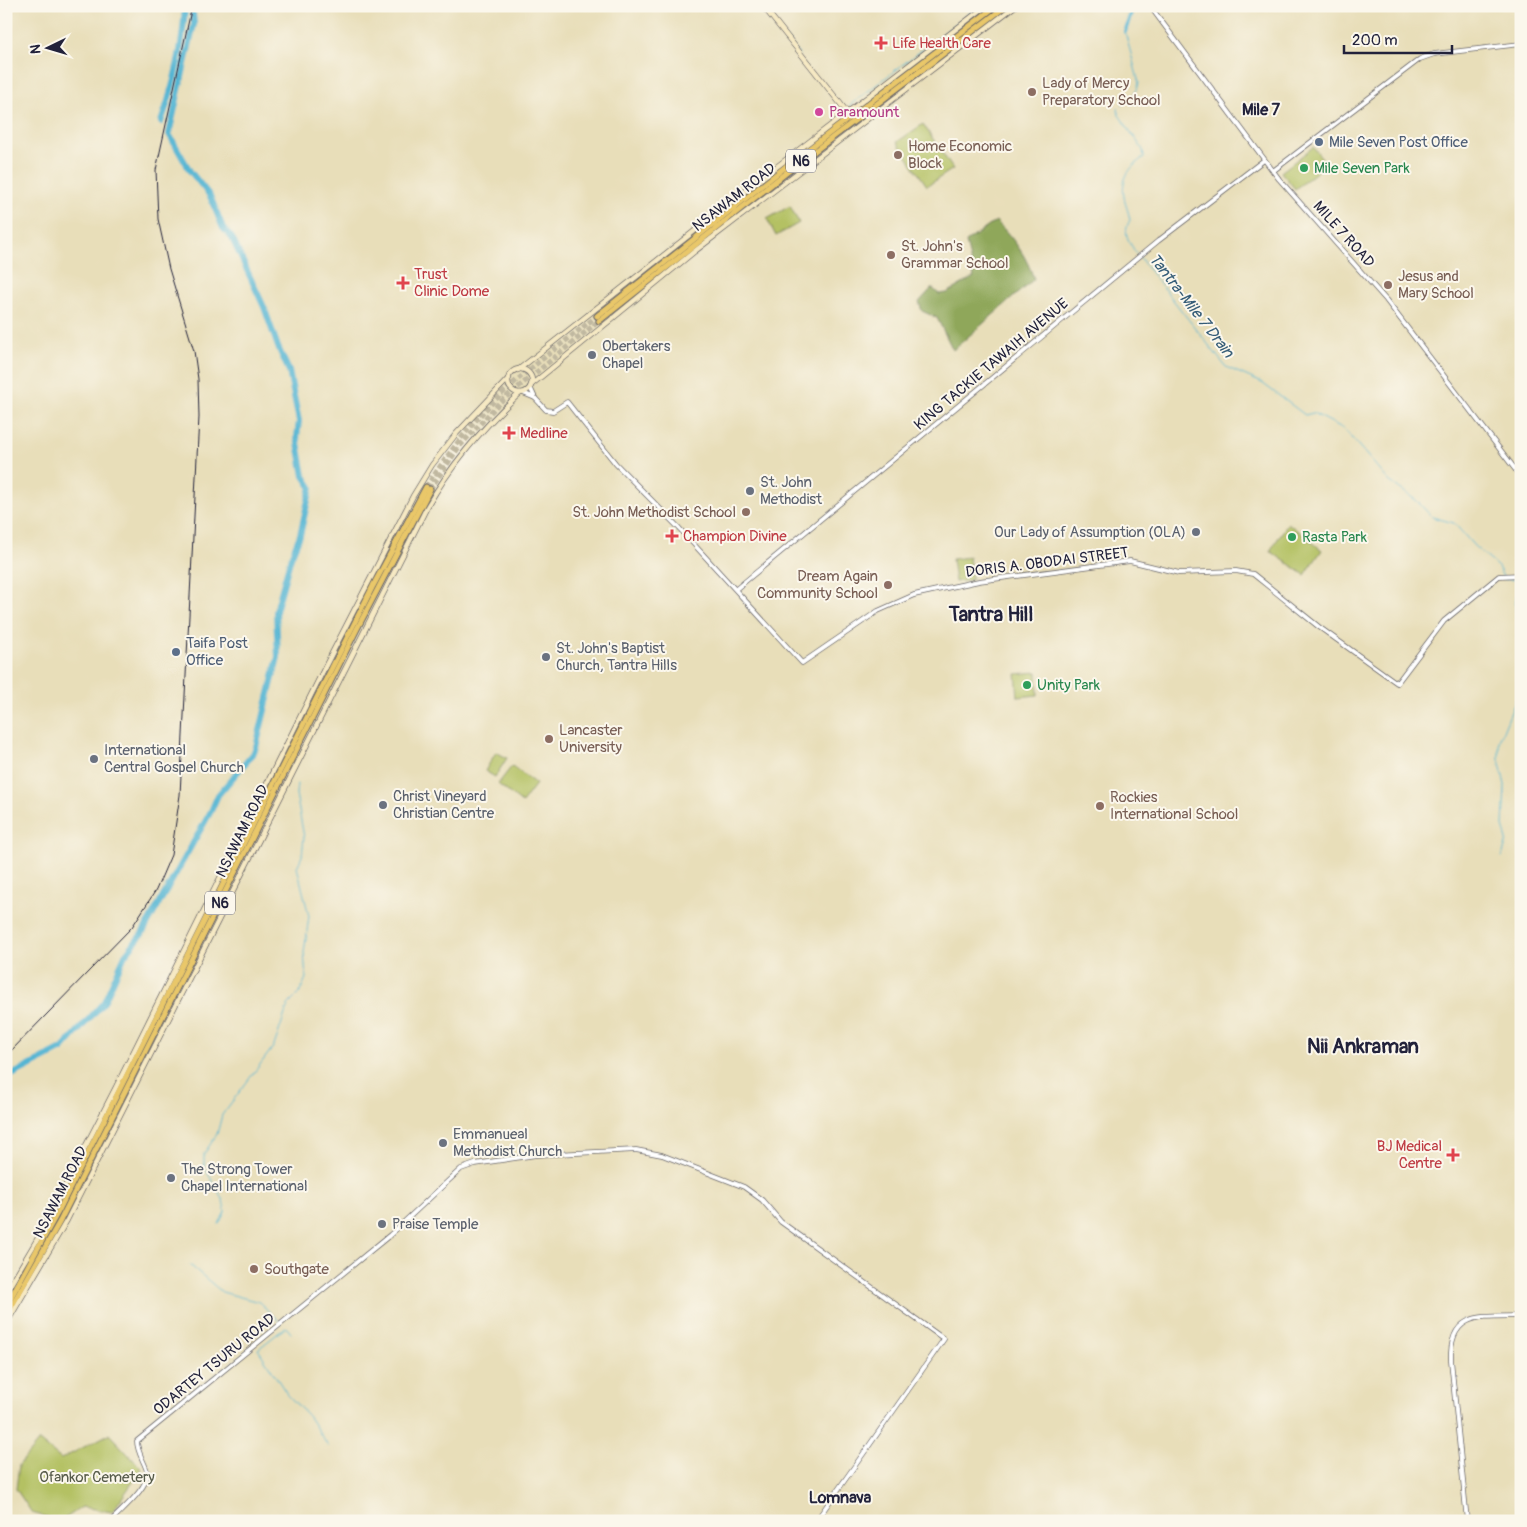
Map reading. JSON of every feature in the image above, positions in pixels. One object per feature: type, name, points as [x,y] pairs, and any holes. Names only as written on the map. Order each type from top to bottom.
[{"type":"highway","name":"NSAWAM ROAD","points":[[996,6],[789,164],[598,319],[791,169],[1006,6]]},
{"type":"highway","name":"NSAWAM ROAD","points":[[6,1306],[60,1208],[373,586],[428,488],[54,1233],[6,1316]]},
{"type":"main road","points":[[764,6],[847,112]]},
{"type":"main road","points":[[6,1292],[41,1233],[116,1087],[327,663],[413,496],[432,465],[456,434],[509,378],[512,372],[518,370],[874,91],[986,6]]},
{"type":"main road","points":[[6,1324],[67,1220],[427,507],[465,450],[482,429],[522,393],[695,251],[1015,6]]},
{"type":"main road","points":[[518,370],[528,372],[532,379],[531,386]]},
{"type":"main road","points":[[509,378],[510,389],[522,393]]},
{"type":"street","name":"MILE 7 ROAD","points":[[1150,6],[1264,160],[1386,300],[1521,477]]},
{"type":"street","points":[[1273,171],[1420,59],[1434,54],[1521,44]]},
{"type":"street","name":"KING TACKIE TAWAIH AVENUE","points":[[736,589],[1136,259],[1264,160]]},
{"type":"street","points":[[531,386],[535,398],[546,410],[551,411],[567,402],[616,464],[736,589]]},
{"type":"street","points":[[522,393],[535,398]]},
{"type":"street","name":"DORIS A. OBODAI STREET","points":[[736,589],[802,663],[878,611],[914,595],[979,581],[1130,561],[1179,573],[1236,571],[1253,574],[1319,627],[1398,683],[1440,626],[1499,576],[1521,575]]},
{"type":"street","name":"ODARTEY TSURU ROAD","points":[[111,1521],[146,1482],[147,1472],[137,1441],[378,1244],[445,1182],[466,1166],[577,1151],[636,1150],[662,1155],[747,1188],[762,1200],[781,1222],[944,1339],[816,1521]]},
{"type":"street","points":[[1468,1521],[1451,1360],[1453,1340],[1460,1325],[1469,1319],[1521,1316]]},
{"type":"green space","points":[[923,124],[953,169],[927,186],[897,142]]},
{"type":"green space","name":"Mile Seven Park","points":[[1313,147],[1327,164],[1295,189],[1281,172]]},
{"type":"green space","points":[[790,206],[799,223],[776,236],[767,219]]},
{"type":"green space","points":[[996,221],[1019,248],[1034,279],[953,350],[937,318],[922,311],[919,302],[932,288],[939,294],[947,293],[974,277],[966,242]]},
{"type":"green space","name":"Rasta Park","points":[[1288,523],[1322,550],[1305,575],[1270,551]]},
{"type":"green space","points":[[969,557],[972,580],[955,582],[952,559]]},
{"type":"green space","name":"Unity Park","points":[[1037,672],[1038,695],[1018,697],[1016,674]]},
{"type":"green space","points":[[496,752],[507,758],[495,777],[485,771]]},
{"type":"green space","points":[[512,766],[536,784],[522,803],[498,784]]},
{"type":"green space","name":"Ofankor Cemetery","points":[[109,1434],[142,1469],[112,1512],[82,1507],[61,1521],[32,1513],[16,1489],[19,1465],[39,1441],[61,1459]]},
{"type":"waterway","points":[[161,122],[177,65],[185,6]]},
{"type":"waterway","points":[[849,106],[979,6]]},
{"type":"waterway","points":[[1125,32],[1133,6]]},
{"type":"waterway","points":[[6,1078],[62,1049],[104,1002],[125,955],[142,934],[211,811],[218,795],[253,754],[278,657],[276,611],[291,557],[300,535],[311,487],[304,476],[297,437],[299,421],[289,371],[278,347],[264,307],[232,238],[223,228],[210,196],[190,171],[169,134],[194,24],[193,14]]},
{"type":"waterway","points":[[775,25],[799,55]]},
{"type":"waterway","name":"Tantra-Mile 7 Drain","points":[[1125,32],[1139,83],[1137,90],[1118,109],[1119,115],[1143,150],[1144,157],[1130,169],[1125,179],[1123,190],[1130,220],[1127,233],[1136,253],[1226,367],[1262,383],[1305,415],[1313,413],[1344,429],[1389,481],[1417,501],[1432,517],[1454,523],[1474,546],[1498,567],[1504,579],[1521,580]]},
{"type":"waterway","name":"Tantra-Mile 7 Drain","points":[[1521,584],[1516,605],[1521,627]]},
{"type":"waterway","name":"Tantra-Mile 7 Drain","points":[[1502,857],[1507,840],[1503,826],[1505,785],[1499,759],[1499,741],[1518,695],[1521,670]]},
{"type":"waterway","points":[[219,1224],[225,1212],[223,1199],[204,1167],[204,1154],[217,1134],[222,1115],[274,1046],[288,1005],[299,994],[306,978],[304,953],[309,916],[297,867],[302,856],[304,837],[296,794],[297,784]]},
{"type":"waterway","points":[[190,1265],[222,1292],[259,1302],[280,1322]]},
{"type":"waterway","points":[[291,1333],[286,1327],[258,1349],[287,1394],[309,1417],[328,1446]]},
{"type":"tunnel","points":[[426,487],[457,443],[493,402],[597,316]]},
{"type":"tunnel","points":[[430,489],[459,447],[500,402],[599,321]]},
{"type":"railway","points":[[6,1056],[132,927],[156,890],[171,855],[180,795],[199,417],[198,379],[194,351],[169,269],[158,219],[156,170],[192,6]]},
{"type":"place","name":"Life Health Care","points":[[881,43]]},
{"type":"place","name":"Lady of Mercy Preparatory School","points":[[1032,92]]},
{"type":"place","name":"Paramount","points":[[819,112]]},
{"type":"place","name":"Mile Seven Post Office","points":[[1319,142]]},
{"type":"place","name":"Home Economic Block","points":[[898,155]]},
{"type":"place","name":"Mile Seven Park","points":[[1304,168]]},
{"type":"place","name":"St. John's Grammar School","points":[[891,255]]},
{"type":"place","name":"Trust Clinic Dome","points":[[403,283]]},
{"type":"place","name":"Jesus and Mary School","points":[[1388,285]]},
{"type":"place","name":"Obertakers Chapel","points":[[592,355]]},
{"type":"place","name":"Medline","points":[[509,433]]},
{"type":"place","name":"St. John Methodist","points":[[750,491]]},
{"type":"place","name":"St. John Methodist School","points":[[746,512]]},
{"type":"place","name":"Our Lady of Assumption (OLA)","points":[[1196,532]]},
{"type":"place","name":"Champion Divine","points":[[672,536]]},
{"type":"place","name":"Rasta Park","points":[[1292,537]]},
{"type":"place","name":"Dream Again Community School","points":[[888,585]]},
{"type":"place","name":"Taifa Post Office","points":[[176,652]]},
{"type":"place","name":"St. John's Baptist Church, Tantra Hills","points":[[546,657]]},
{"type":"place","name":"Unity Park","points":[[1027,685]]},
{"type":"place","name":"Lancaster University","points":[[549,739]]},
{"type":"place","name":"International Central Gospel Church","points":[[94,759]]},
{"type":"place","name":"Christ Vineyard Christian Centre","points":[[383,805]]},
{"type":"place","name":"Rockies International School","points":[[1100,806]]},
{"type":"place","name":"Emmanueal Methodist Church","points":[[443,1143]]},
{"type":"place","name":"BJ Medical Centre","points":[[1453,1155]]},
{"type":"place","name":"The Strong Tower Chapel International","points":[[171,1178]]},
{"type":"place","name":"Praise Temple","points":[[382,1224]]},
{"type":"place","name":"Southgate","points":[[254,1269]]},
{"type":"district","name":"Mile 7","points":[[1261,109]]},
{"type":"district","name":"Tantra Hill","points":[[991,614]]},
{"type":"district","name":"Nii Ankraman","points":[[1363,1046]]},
{"type":"district","name":"Lomnava","points":[[840,1497]]}]
